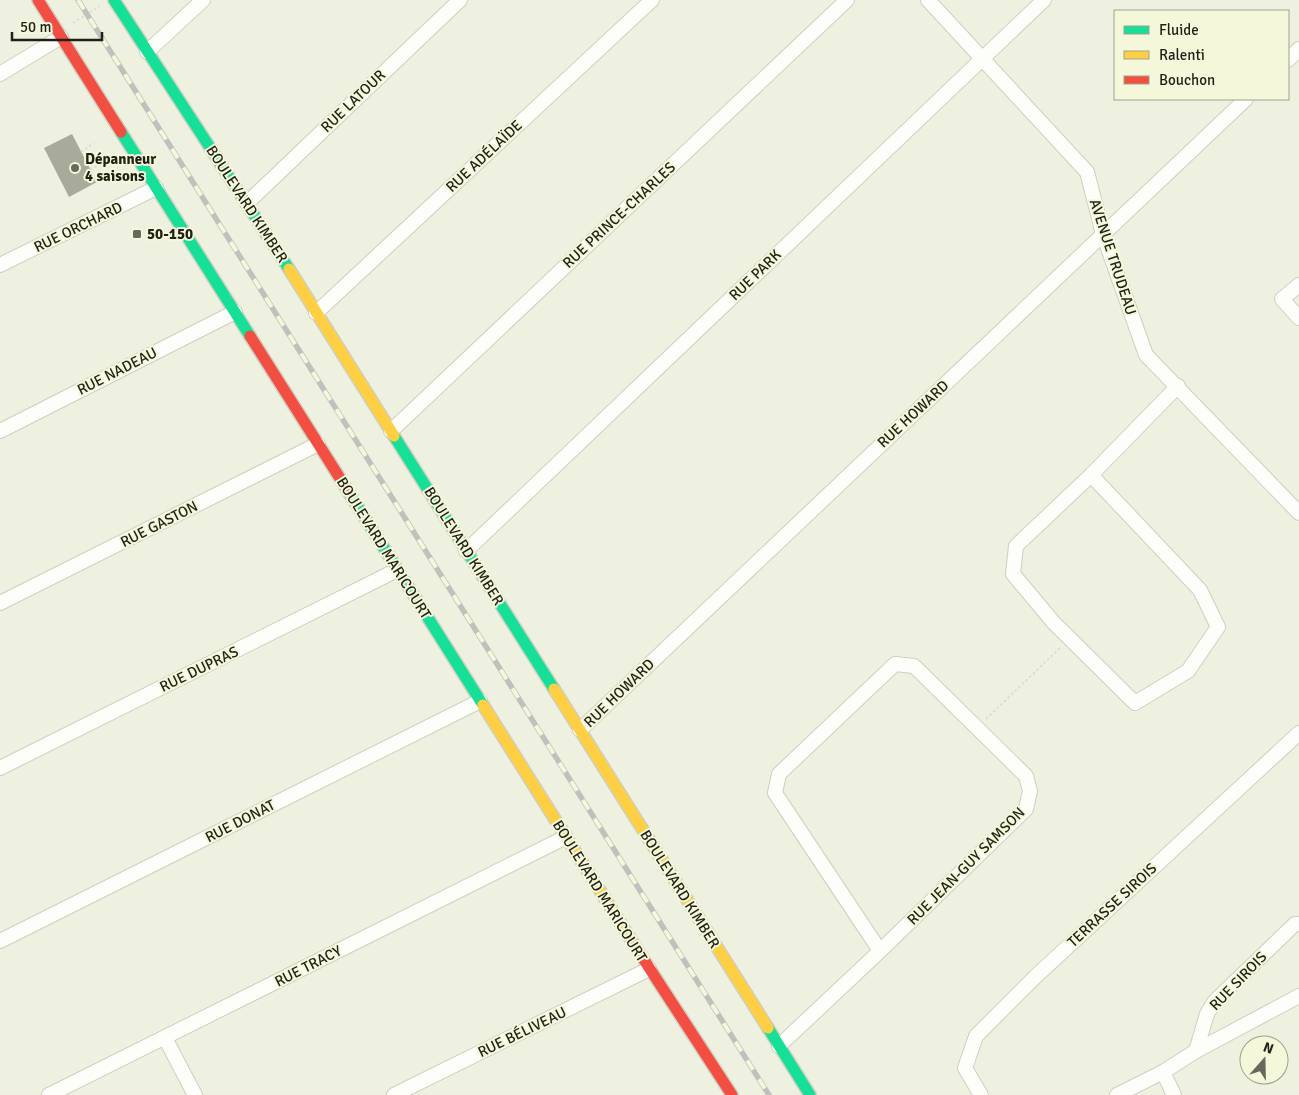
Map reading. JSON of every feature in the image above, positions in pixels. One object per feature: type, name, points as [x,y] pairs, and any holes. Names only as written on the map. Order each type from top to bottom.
[{"type":"street","name":"BOULEVARD MARICOURT","points":[[38,0],[65,31],[156,188],[649,969],[732,1095]]},
{"type":"street","points":[[147,52],[203,0]]},
{"type":"street","name":"RUE LATOUR","points":[[247,202],[460,0]]},
{"type":"street","name":"RUE ADÉLAÏDE","points":[[316,313],[652,0]]},
{"type":"street","name":"RUE PRINCE-CHARLES","points":[[391,431],[848,0]]},
{"type":"street","name":"AVENUE TRUDEAU","points":[[928,0],[1087,172],[1103,234],[1146,356],[1178,386],[1299,513]]},
{"type":"street","name":"RUE PARK","points":[[466,551],[982,57],[1044,0]]},
{"type":"street","name":"BOULEVARD KIMBER","points":[[109,1],[147,52],[247,202],[810,1095]]},
{"type":"street","points":[[0,74],[65,31]]},
{"type":"street","points":[[1289,59],[1299,49]]},
{"type":"street","name":"RUE HOWARD","points":[[580,730],[1245,100]]},
{"type":"street","name":"RUE ORCHARD","points":[[0,265],[156,188]]},
{"type":"street","points":[[1299,285],[1282,299],[1299,318]]},
{"type":"street","name":"RUE NADEAU","points":[[0,431],[235,312]]},
{"type":"street","points":[[1091,475],[1200,590],[1218,627],[1188,671],[1136,703],[1054,624],[1013,574],[1016,546],[1091,475],[1178,386]]},
{"type":"street","name":"RUE GASTON","points":[[0,603],[318,444]]},
{"type":"street","name":"RUE DUPRAS","points":[[0,768],[397,570]]},
{"type":"street","name":"RUE JEAN-GUY SAMSON","points":[[779,1046],[880,951],[1026,808],[1030,792],[1026,776],[914,666],[895,664],[779,774],[775,793],[880,951]]},
{"type":"street","name":"RUE DONAT","points":[[0,941],[480,701]]},
{"type":"street","name":"TERRASSE SIROIS","points":[[981,1095],[965,1068],[976,1036],[1034,977],[1299,733]]},
{"type":"street","name":"RUE TRACY","points":[[49,1095],[566,837]]},
{"type":"street","name":"RUE SIROIS","points":[[1196,1051],[1207,1014],[1215,1001],[1295,924],[1299,924]]},
{"type":"street","name":"RUE BÉLIVEAU","points":[[394,1095],[649,969]]},
{"type":"street","name":"RUE SIROIS","points":[[1117,1095],[1163,1072],[1196,1051],[1299,996]]},
{"type":"street","points":[[165,1038],[195,1095]]},
{"type":"street","points":[[1163,1072],[1174,1095]]},
{"type":"path","points":[[65,31],[109,1]]},
{"type":"path","points":[[81,152],[94,143]]},
{"type":"path","points":[[90,169],[104,163]]},
{"type":"path","points":[[977,728],[1069,638]]},
{"type":"building","points":[[72,134],[97,182],[69,197],[44,148]]},
{"type":"railway","points":[[78,0],[769,1095]]},
{"type":"traffic: fast","points":[[114,0],[289,269]]},
{"type":"traffic: fast","points":[[121,132],[250,336]]},
{"type":"traffic: fast","points":[[394,436],[554,689]]},
{"type":"traffic: fast","points":[[348,491],[483,705]]},
{"type":"traffic: fast","points":[[768,1028],[810,1095]]},
{"type":"traffic: slow","points":[[289,269],[394,436]]},
{"type":"traffic: slow","points":[[554,689],[768,1028]]},
{"type":"traffic: slow","points":[[483,705],[633,943]]},
{"type":"traffic: jam","points":[[38,0],[121,132]]},
{"type":"traffic: jam","points":[[250,336],[348,491]]},
{"type":"traffic: jam","points":[[633,943],[732,1095]]},
{"type":"place","name":"Dépanneur 4 saisons","points":[[75,168]]},
{"type":"place","name":"50-150","points":[[137,234]]}]
